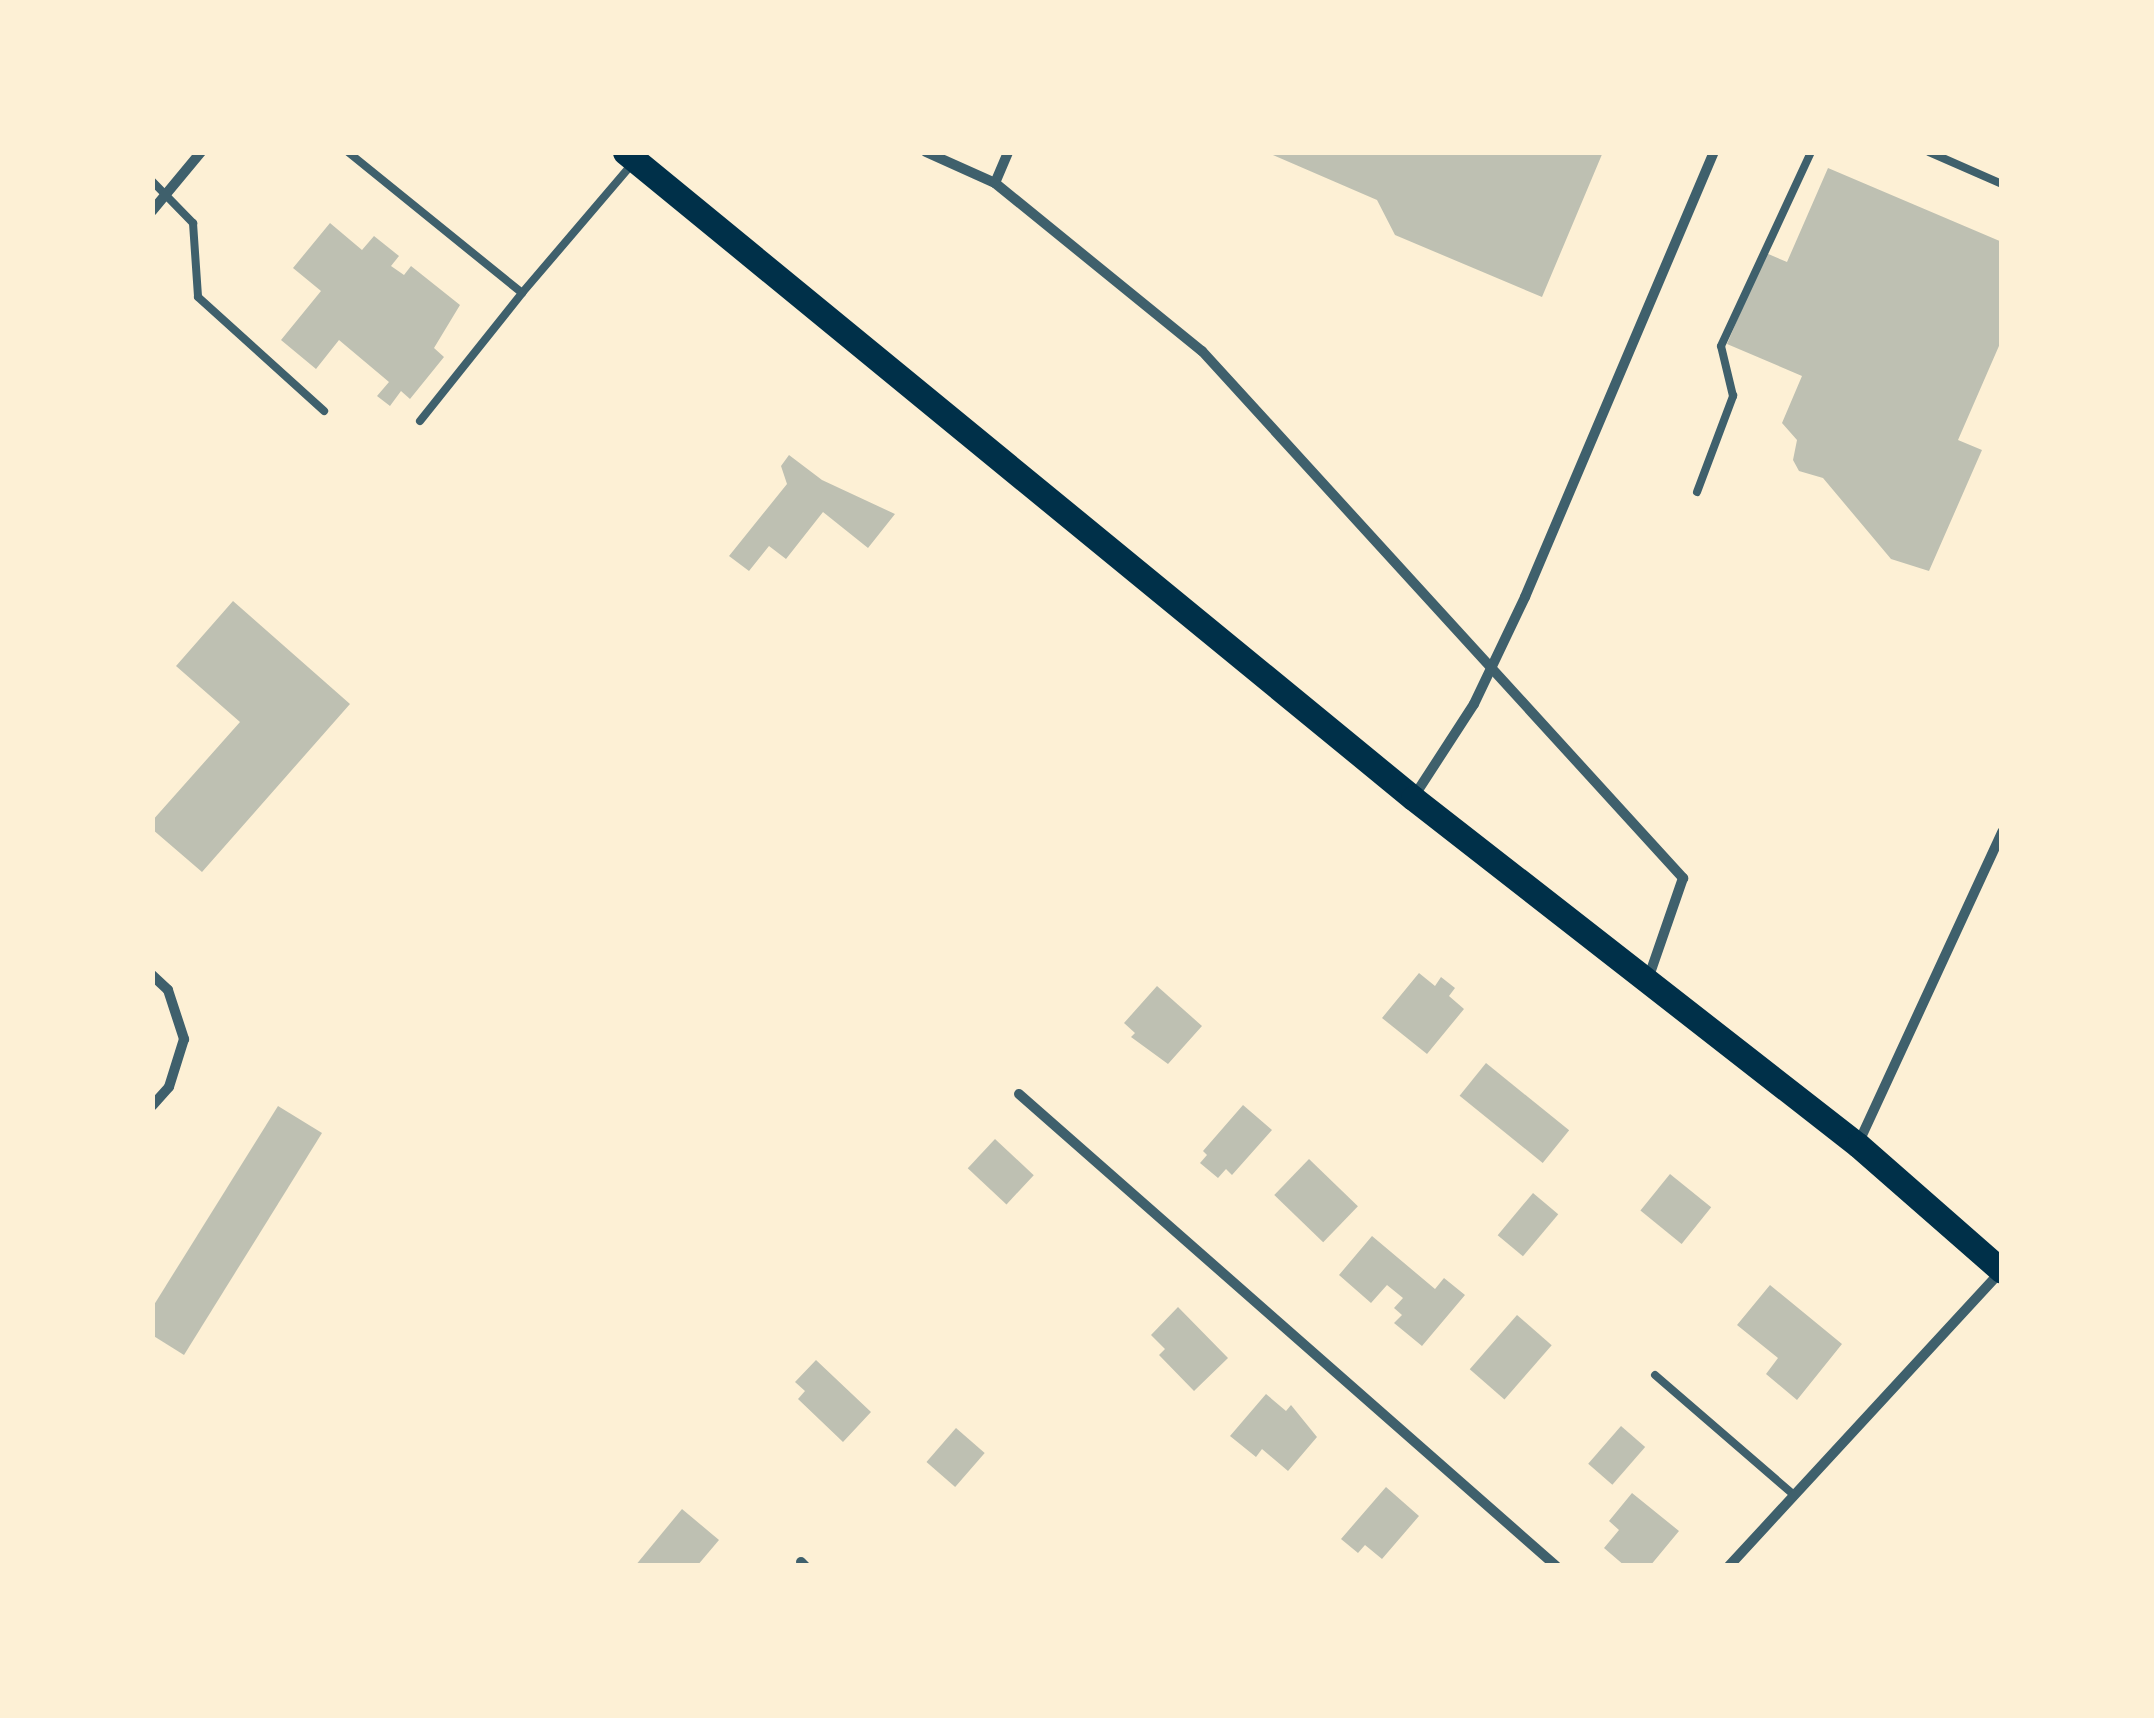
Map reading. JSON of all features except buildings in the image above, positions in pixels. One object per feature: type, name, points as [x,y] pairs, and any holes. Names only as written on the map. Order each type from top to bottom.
[{"type":"main road","points":[[630,156],[1413,798],[1646,985],[1858,1145],[2001,1271]]},
{"type":"street","points":[[152,211],[200,152]]},
{"type":"street","points":[[926,152],[995,183],[1202,351],[1683,878],[1646,985]]},
{"type":"street","points":[[995,183],[1008,152]]},
{"type":"street","points":[[1413,798],[1451,744],[1492,666],[1714,152]]},
{"type":"street","points":[[1858,1145],[2002,832]]},
{"type":"street","points":[[152,974],[168,990],[184,1039],[169,1088],[152,1106]]},
{"type":"street","points":[[1020,1094],[1556,1566]]},
{"type":"street","points":[[1729,1566],[2001,1271]]},
{"type":"lane","points":[[348,152],[522,293]]},
{"type":"lane","points":[[1697,492],[1734,396],[1721,346],[1811,152]]},
{"type":"lane","points":[[1929,152],[2002,184]]},
{"type":"lane","points":[[420,420],[630,156]]},
{"type":"lane","points":[[152,182],[193,223],[198,296],[324,411]]},
{"type":"lane","points":[[1655,1375],[1794,1495]]}]
